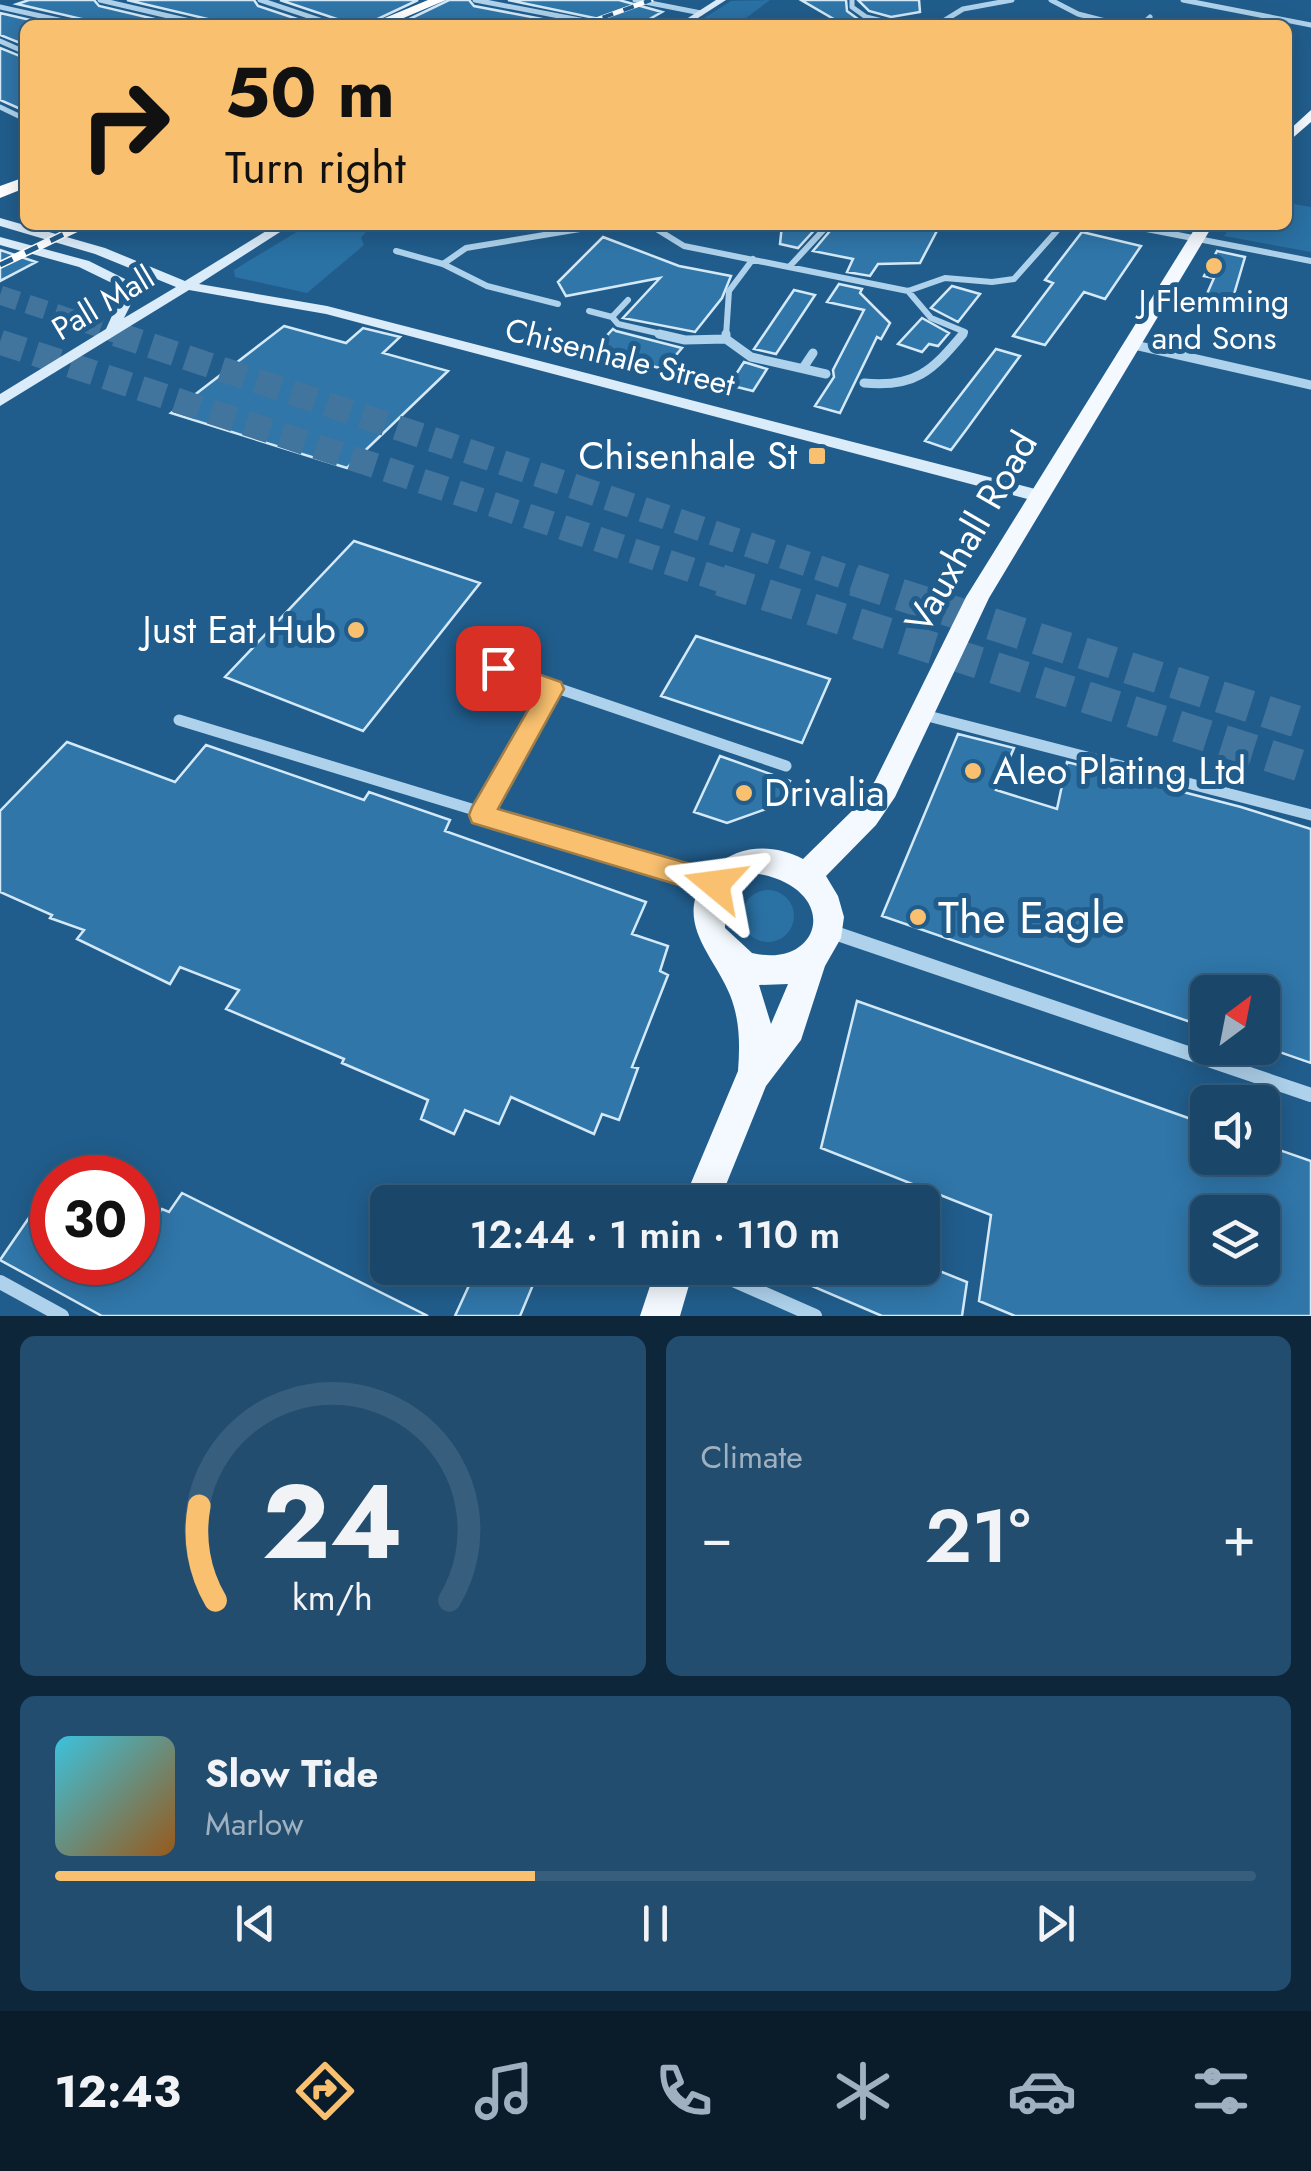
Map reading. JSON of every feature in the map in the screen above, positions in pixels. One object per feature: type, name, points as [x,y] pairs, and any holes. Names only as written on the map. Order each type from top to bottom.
[{"type":"highway","points":[[383,20],[426,0]]},
{"type":"highway","points":[[386,20],[440,0]]},
{"type":"highway","points":[[404,20],[453,0]]},
{"type":"main road","points":[[1292,134],[1311,114]]},
{"type":"main road","name":"Vauxhall Road","points":[[807,875],[866,816],[886,789],[978,598],[1199,232]]},
{"type":"main road","points":[[708,1185],[754,1074],[758,1045],[754,1008],[714,940],[707,919],[708,900],[715,884],[737,864],[772,860],[807,875],[825,899],[820,945],[789,1028],[754,1074]]},
{"type":"main road","points":[[725,954],[758,971],[794,969],[820,945]]},
{"type":"main road","points":[[660,1316],[670,1285]]},
{"type":"street","points":[[100,0],[186,20]]},
{"type":"street","points":[[260,0],[320,20]]},
{"type":"street","points":[[278,6],[292,0]]},
{"type":"street","points":[[475,0],[580,20]]},
{"type":"street","points":[[634,0],[702,13]]},
{"type":"street","points":[[690,20],[722,0]]},
{"type":"street","points":[[852,0],[852,7],[878,20]]},
{"type":"street","points":[[943,20],[965,6],[1012,0]]},
{"type":"street","points":[[1051,0],[1078,14],[1101,20]]},
{"type":"street","points":[[1183,0],[1281,20]]},
{"type":"street","points":[[0,7],[58,20]]},
{"type":"street","points":[[1147,20],[1150,17]]},
{"type":"street","name":"Chisenhale Street","points":[[26,230],[135,264],[184,285],[327,310],[1039,496]]},
{"type":"street","name":"Pall Mall","points":[[0,401],[112,328],[150,311],[184,285],[277,230]]},
{"type":"street","points":[[444,264],[466,248],[574,230]]},
{"type":"street","points":[[658,230],[684,246],[908,291],[944,278],[1014,279],[1058,230]]},
{"type":"street","points":[[790,266],[822,230]]},
{"type":"street","points":[[1199,232],[1311,261]]},
{"type":"street","points":[[0,241],[84,264],[120,282],[127,298],[112,328]]},
{"type":"street","points":[[396,250],[444,264],[486,286],[558,304]]},
{"type":"street","points":[[726,340],[729,291],[752,258]]},
{"type":"street","points":[[84,264],[135,264]]},
{"type":"street","points":[[864,383],[888,387],[920,378],[965,332],[927,317],[917,309],[908,291]]},
{"type":"street","points":[[520,310],[532,298]]},
{"type":"street","points":[[612,316],[628,300]]},
{"type":"street","points":[[589,311],[612,316],[618,324],[685,340],[726,340],[751,356],[826,374]]},
{"type":"street","points":[[1130,344],[1311,385]]},
{"type":"street","points":[[803,368],[812,353]]},
{"type":"street","points":[[498,668],[786,766]]},
{"type":"street","points":[[482,815],[552,689]]},
{"type":"street","points":[[924,715],[1311,815]]},
{"type":"street","points":[[179,720],[715,884]]},
{"type":"street","points":[[820,945],[1311,1095]]},
{"type":"street","points":[[0,1282],[62,1316]]},
{"type":"street","points":[[745,1285],[815,1316]]},
{"type":"shaded area","points":[[770,0],[744,20],[701,20],[731,1]]},
{"type":"shaded area","points":[[1292,204],[1311,207],[1311,252],[1224,236],[1228,230],[1292,230]]},
{"type":"shaded area","points":[[300,230],[367,230],[361,238],[364,245],[307,293],[235,277],[234,270]]},
{"type":"shaded area","points":[[768,890],[786,898],[794,916],[786,934],[768,942],[750,934],[742,916],[750,898]]},
{"type":"building","points":[[29,0],[94,0],[99,6],[159,20],[83,20],[17,4]]},
{"type":"building","points":[[127,0],[254,0],[258,6],[300,20],[209,20]]},
{"type":"building","points":[[280,0],[418,0],[376,20],[337,19]]},
{"type":"building","points":[[449,0],[469,0],[474,6],[547,20],[407,20]]},
{"type":"building","points":[[508,0],[619,0],[662,12],[648,20],[604,20]]},
{"type":"building","points":[[801,0],[846,0],[847,11],[859,20],[835,20]]},
{"type":"building","points":[[858,0],[919,0],[920,12],[891,17],[869,11]]},
{"type":"building","points":[[0,13],[30,20],[20,20],[20,43],[0,35]]},
{"type":"building","points":[[0,48],[20,56],[20,109],[0,100]]},
{"type":"building","points":[[781,230],[814,230],[798,248],[780,244]]},
{"type":"building","points":[[831,230],[937,230],[920,263],[878,264],[870,276],[847,272],[853,259],[813,251]]},
{"type":"building","points":[[1082,232],[1141,246],[1105,299],[1084,292],[1045,345],[1013,336],[1053,283],[1045,280]]},
{"type":"building","points":[[603,237],[679,266],[731,276],[722,298],[695,332],[623,318],[660,278],[566,296],[558,282]]},
{"type":"building","points":[[0,250],[36,262],[0,281]]},
{"type":"building","points":[[1217,251],[1245,257],[1232,301],[1206,296],[1214,278],[1204,276]]},
{"type":"building","points":[[839,284],[862,289],[860,293],[890,323],[881,339],[877,337],[840,413],[815,406],[834,377],[833,370],[864,310],[827,302]]},
{"type":"building","points":[[952,286],[980,294],[958,322],[931,308]]},
{"type":"building","points":[[794,290],[815,295],[776,354],[754,349]]},
{"type":"building","points":[[922,318],[949,333],[938,346],[929,344],[922,352],[898,344]]},
{"type":"building","points":[[284,326],[346,343],[363,328],[400,337],[383,353],[448,371],[347,468],[171,413]]},
{"type":"building","points":[[613,329],[682,348],[664,369],[605,355],[598,345]]},
{"type":"building","points":[[996,349],[1020,356],[951,450],[925,441]]},
{"type":"building","points":[[744,362],[767,369],[753,391],[729,385]]},
{"type":"building","name":"Just Eat Hub","points":[[354,541],[480,583],[363,731],[225,677]]},
{"type":"building","points":[[696,636],[830,679],[802,743],[661,696]]},
{"type":"building","points":[[958,734],[1014,748],[996,790],[1057,809],[1067,762],[1311,829],[1311,1063],[1280,1052],[1280,975],[1190,975],[1190,1022],[882,916]]},
{"type":"building","points":[[67,742],[175,782],[206,745],[364,800],[369,792],[450,820],[445,831],[646,902],[632,934],[668,946],[660,971],[668,975],[632,1067],[638,1068],[619,1120],[602,1114],[594,1134],[511,1097],[499,1124],[465,1110],[454,1134],[421,1119],[428,1100],[226,1009],[239,990],[180,967],[170,984],[77,939],[84,930],[50,918],[52,915],[0,892],[0,811]]},
{"type":"building","name":"Drivalia","points":[[720,756],[790,781],[780,804],[727,823],[694,812]]},
{"type":"building","points":[[857,1001],[1190,1119],[1190,1175],[1280,1175],[1280,1150],[1311,1161],[1311,1316],[1015,1316],[979,1301],[991,1215],[940,1195],[940,1185],[915,1185],[821,1148]]},
{"type":"building","points":[[182,1193],[428,1316],[102,1316],[46,1285],[160,1285],[160,1212],[169,1212]]},
{"type":"building","points":[[30,1216],[30,1276],[0,1260]]},
{"type":"building","points":[[940,1271],[967,1282],[962,1316],[882,1316],[810,1285],[940,1285]]},
{"type":"building","points":[[469,1285],[533,1285],[520,1316],[455,1316]]},
{"type":"tunnel","points":[[0,295],[124,336]]},
{"type":"tunnel","points":[[116,334],[861,582]]},
{"type":"tunnel","points":[[0,342],[728,582]]},
{"type":"tunnel","points":[[720,580],[1311,769]]},
{"type":"tunnel","points":[[854,580],[1311,726]]},
{"type":"railway","points":[[596,20],[651,0]]},
{"type":"railway","points":[[0,265],[73,230]]},
{"type":"place","name":"J Flemming and Sons","points":[[1214,266]]},
{"type":"place","name":"Chisenhale St","points":[[817,456]]},
{"type":"place","name":"Just Eat Hub","points":[[356,630]]},
{"type":"place","name":"Aleo Plating Ltd","points":[[973,771]]},
{"type":"place","name":"Drivalia","points":[[744,793]]},
{"type":"place","name":"The Eagle","points":[[918,917]]},
{"type":"route","points":[[498,668],[552,689],[482,815],[715,884]]}]
